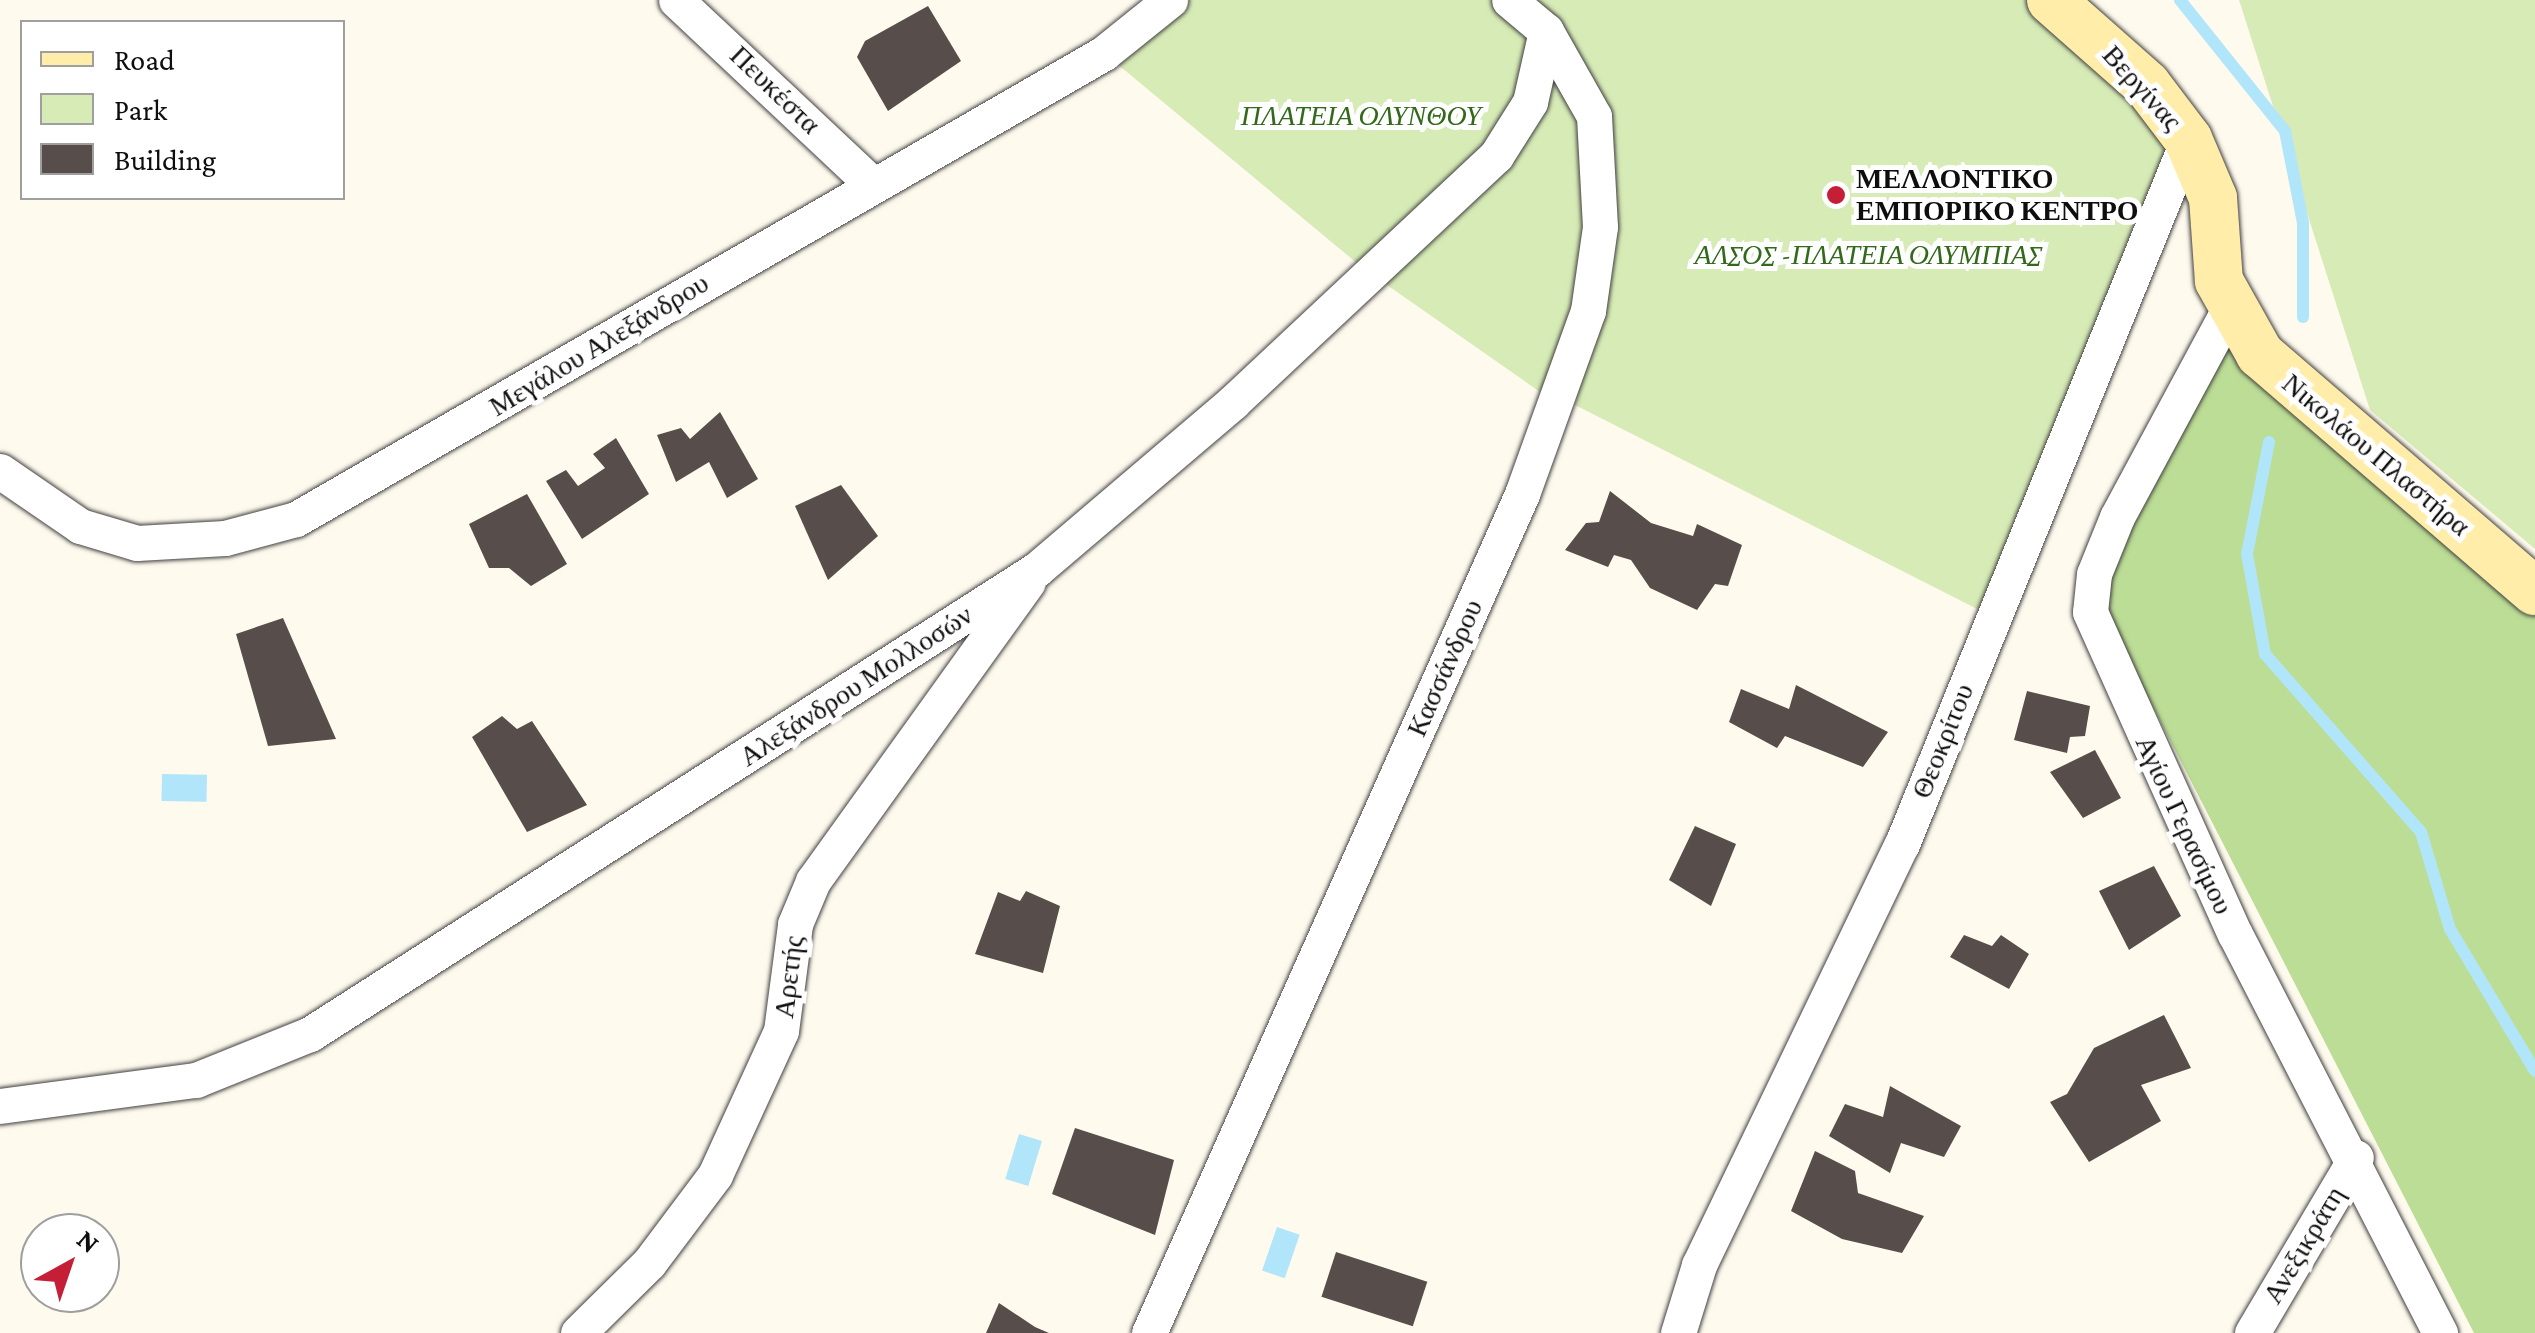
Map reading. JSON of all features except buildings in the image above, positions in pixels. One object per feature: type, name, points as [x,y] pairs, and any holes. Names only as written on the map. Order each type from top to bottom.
[{"type":"street","name":"Πευκέστα","points":[[676,0],[872,184]]},
{"type":"street","name":"Μεγάλου Αλεξάνδρου","points":[[0,471],[56,512],[117,539],[190,542],[275,527],[353,491],[872,184],[1104,52],[1170,0]]},
{"type":"street","name":"Κασσάνδρου","points":[[1150,1333],[1568,381],[1596,269],[1594,116],[1546,31],[1509,0]]},
{"type":"street","name":"Βεργίνας","points":[[2052,0],[2147,85],[2188,139],[2212,198],[2212,253],[2230,309]]},
{"type":"street","name":"Αλεξάνδρου Μολλοσών","points":[[0,1106],[196,1080],[310,1034],[1036,569],[1233,402],[1496,156],[1530,102],[1546,31]]},
{"type":"street","name":"Θεοκρίτου","points":[[1678,1333],[1699,1265],[1902,844],[2188,139]]},
{"type":"street","name":"Νικολάου Πλαστήρα","points":[[2230,309],[2281,377],[2535,591]]},
{"type":"street","name":"Αγίου Γερασίμου","points":[[2230,309],[2117,517],[2094,574],[2090,612],[2235,934],[2356,1156],[2440,1333]]},
{"type":"street","name":"Αρετής","points":[[578,1333],[649,1263],[714,1175],[782,1031],[795,924],[813,881],[1036,569]]},
{"type":"street","name":"Ανεξικράτη","points":[[2252,1333],[2356,1156]]},
{"type":"green space","name":"ΑΛΣΟΣ -ΠΛΑΤΕΙΑ ΟΛΥΜΠΙΑΣ","points":[[1165,0],[2048,0],[2188,139],[1995,618],[1575,405],[1614,232],[1556,403],[1364,269],[1104,53]]},
{"type":"green space","points":[[2239,0],[2535,0],[2535,549],[2370,410]]},
{"type":"green space","points":[[2228,349],[2535,609],[2535,1333],[2474,1333],[2114,631],[2104,593],[2143,487]]},
{"type":"water","points":[[162,774],[207,775],[207,802],[162,801]]},
{"type":"water","points":[[1019,1134],[1042,1141],[1028,1186],[1005,1179]]},
{"type":"water","points":[[1277,1227],[1300,1235],[1285,1278],[1262,1270]]},
{"type":"waterway","points":[[2180,0],[2285,131],[2303,223],[2303,317]]},
{"type":"waterway","points":[[2269,442],[2247,554],[2265,654],[2421,832],[2450,929],[2535,1071]]},
{"type":"place","name":"ΜΕΛΛΟΝΤΙΚΟ ΕΜΠΟΡΙΚΟ ΚΕΝΤΡΟ","points":[[1836,195]]},
{"type":"park label","name":"ΠΛΑΤΕΙΑ ΟΛΥΝΘΟΥ","points":[[1361,116]]}]
